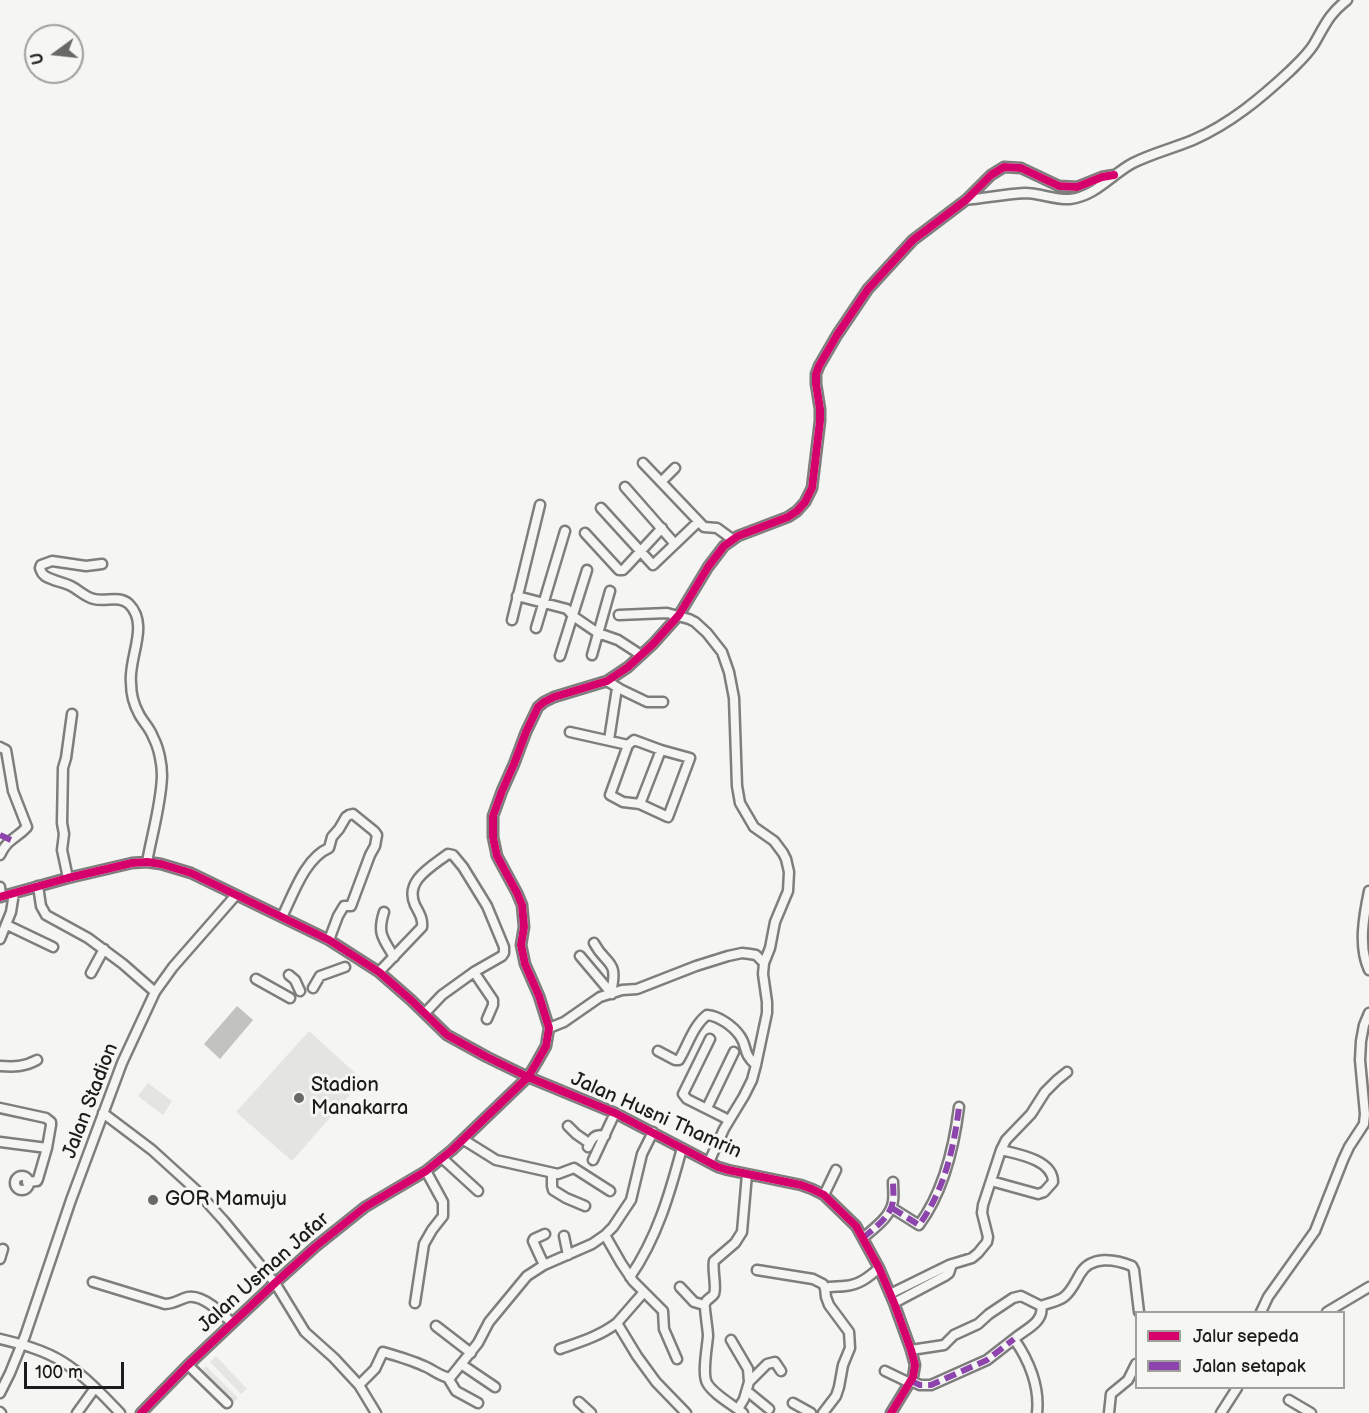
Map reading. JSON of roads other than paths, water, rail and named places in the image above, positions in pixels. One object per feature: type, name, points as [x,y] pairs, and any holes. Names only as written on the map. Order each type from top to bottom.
[{"type":"street","points":[[966,200],[1025,193],[1070,199],[1090,193],[1132,164],[1195,140],[1220,127],[1239,115],[1293,68],[1313,46],[1329,18],[1347,0]]},
{"type":"street","points":[[764,963],[756,955],[735,954],[696,966],[643,987],[622,990],[600,997],[564,1022],[549,1028],[539,996],[525,964],[521,945],[524,927],[522,905],[495,850],[493,837],[494,816],[526,732],[538,707],[543,702],[607,681],[628,667],[654,644],[679,615],[717,554],[732,539],[788,517],[805,501],[812,488],[820,421],[816,374],[825,355],[868,289],[914,240],[1004,167],[1020,168],[1059,186],[1077,188],[1102,177],[1114,175]]},
{"type":"street","points":[[643,463],[698,522],[704,527],[717,528],[732,539]]},
{"type":"street","points":[[661,482],[675,468]]},
{"type":"street","points":[[625,487],[675,544]]},
{"type":"street","points":[[512,620],[540,505]]},
{"type":"street","points":[[601,508],[652,565],[698,522]]},
{"type":"street","points":[[585,533],[620,570],[623,570],[662,528]]},
{"type":"street","points":[[536,628],[565,531]]},
{"type":"street","points":[[102,564],[87,566],[48,561],[40,568],[47,577],[71,586],[90,598],[120,599],[135,612],[138,630],[130,681],[137,709],[157,746],[162,775],[156,821],[147,862]]},
{"type":"street","points":[[560,656],[587,570]]},
{"type":"street","points":[[592,655],[610,591]]},
{"type":"street","points":[[517,596],[567,609],[573,616],[598,633],[618,640],[641,656]]},
{"type":"street","points":[[619,615],[654,612],[679,615],[695,622],[715,642],[726,660],[734,698],[737,786],[741,803],[754,827],[774,841],[783,853],[790,878],[788,891],[775,922],[770,948],[764,963],[767,1013],[756,1065],[748,1088],[729,1120],[709,1162]]},
{"type":"street","points":[[607,681],[647,702],[663,702]]},
{"type":"street","points":[[609,740],[617,688]]},
{"type":"street","points":[[68,878],[63,850],[63,768],[72,714]]},
{"type":"street","points":[[570,732],[628,745]]},
{"type":"street","points":[[634,740],[661,750],[690,758],[668,817],[640,804],[623,802],[610,795],[628,745],[634,740]]},
{"type":"street","points":[[0,747],[6,750],[13,791],[27,827],[6,844],[0,855]]},
{"type":"street","points":[[640,804],[661,750]]},
{"type":"street","points":[[282,917],[304,872],[317,855],[329,848],[332,837],[346,818],[353,814],[377,835],[375,846],[351,906],[344,906],[329,940]]},
{"type":"street","points":[[0,835],[11,840]]},
{"type":"street","points":[[379,972],[422,927],[422,917],[411,895],[417,879],[448,854],[453,855],[487,906],[504,952],[502,956],[474,972],[442,995],[425,1013]]},
{"type":"street","name":"Jalan Husni Thamrin","points":[[1,897],[132,863],[147,862],[191,873],[329,940],[379,972],[447,1035],[487,1057],[528,1077],[615,1113],[728,1170],[801,1185],[824,1195],[852,1221],[879,1268],[911,1350],[915,1365],[911,1382]]},
{"type":"street","points":[[38,886],[41,906],[46,915],[104,949],[155,992]]},
{"type":"street","points":[[0,887],[1,897]]},
{"type":"street","points":[[1369,891],[1363,948],[1364,959],[1369,970]]},
{"type":"street","points":[[0,939],[11,912],[14,893]]},
{"type":"street","name":"Jalan Stadion","points":[[0,1393],[22,1344],[71,1200],[122,1063],[155,992],[173,967],[236,895]]},
{"type":"street","points":[[384,912],[380,925],[381,930],[394,957]]},
{"type":"street","points":[[7,925],[53,947]]},
{"type":"street","points":[[597,975],[596,946],[599,954],[607,959],[613,970],[611,993]]},
{"type":"street","points":[[91,973],[104,949]]},
{"type":"street","points":[[580,956],[611,993]]},
{"type":"street","points":[[313,988],[320,976],[345,967]]},
{"type":"street","points":[[474,972],[493,1000],[494,1005],[487,1019]]},
{"type":"street","points":[[289,975],[295,980],[300,991]]},
{"type":"street","points":[[256,979],[290,998]]},
{"type":"street","points":[[1261,1311],[1268,1297],[1315,1231],[1343,1160],[1364,1124],[1360,1060],[1364,1025],[1369,1013]]},
{"type":"street","points":[[658,1051],[679,1060],[689,1038],[702,1019],[711,1015],[723,1021],[739,1035],[749,1059],[756,1065]]},
{"type":"street","name":"Jalan Usman Jafar","points":[[141,1413],[232,1323],[315,1247],[365,1208],[426,1171],[464,1140],[528,1077],[546,1046],[549,1028]]},
{"type":"street","points":[[710,1039],[683,1094],[687,1099],[729,1120]]},
{"type":"street","points":[[707,1108],[734,1052]]},
{"type":"street","points":[[0,1066],[24,1066],[37,1060]]},
{"type":"street","points":[[890,1294],[952,1264],[972,1258],[987,1242],[988,1237],[982,1213],[983,1205],[1001,1150],[1006,1140],[1031,1114],[1045,1092],[1067,1072]]},
{"type":"street","points":[[892,1208],[920,1225],[928,1213],[951,1154],[956,1136],[959,1107]]},
{"type":"street","points":[[0,1108],[49,1120],[51,1125],[38,1179],[27,1182]]},
{"type":"street","points":[[103,1113],[152,1150],[196,1190],[275,1282],[305,1332],[359,1385],[376,1413]]},
{"type":"street","points":[[593,1161],[615,1113]]},
{"type":"street","points":[[568,1126],[589,1145],[593,1137],[605,1136]]},
{"type":"street","points":[[448,1378],[471,1353],[482,1338],[489,1322],[530,1273],[592,1244],[613,1227],[631,1200],[642,1155],[653,1132]]},
{"type":"street","points":[[464,1140],[496,1160],[552,1173],[561,1173],[574,1168],[610,1191]]},
{"type":"street","points":[[0,1142],[47,1148]]},
{"type":"street","points":[[630,1277],[646,1253],[657,1229],[682,1148]]},
{"type":"street","points":[[991,1181],[1038,1194],[1044,1192],[1053,1182],[1051,1172],[1042,1164],[1001,1150]]},
{"type":"street","points":[[442,1158],[478,1191]]},
{"type":"street","points":[[824,1195],[836,1170]]},
{"type":"street","points":[[415,1303],[424,1244],[443,1216],[443,1202],[426,1171]]},
{"type":"street","points":[[552,1173],[553,1190],[585,1206]]},
{"type":"street","points":[[731,1340],[748,1369],[748,1386],[741,1411],[726,1401],[708,1384],[706,1379],[708,1335],[704,1305],[715,1292],[714,1261],[730,1249],[742,1232],[747,1174]]},
{"type":"street","points":[[863,1238],[892,1208],[893,1182]]},
{"type":"street","points":[[544,1265],[533,1241],[545,1234]]},
{"type":"street","points":[[605,1235],[630,1277],[663,1311],[664,1332],[677,1359]]},
{"type":"street","points":[[564,1236],[568,1255]]},
{"type":"street","points":[[0,1259],[3,1249]]},
{"type":"street","points":[[911,1350],[944,1345],[954,1335],[978,1324],[1013,1298],[1021,1296],[1041,1306],[1065,1297],[1082,1270],[1095,1261],[1105,1260],[1132,1266],[1139,1311]]},
{"type":"street","points":[[894,1303],[949,1273],[952,1264]]},
{"type":"street","points":[[825,1287],[847,1286],[863,1281],[879,1268]]},
{"type":"street","points":[[756,1270],[813,1279],[823,1284],[827,1301],[849,1332],[850,1348],[843,1365],[839,1387],[836,1396],[823,1413]]},
{"type":"street","points":[[93,1282],[165,1304],[188,1297],[198,1298],[218,1310],[232,1323]]},
{"type":"street","points":[[680,1287],[694,1302],[704,1305]]},
{"type":"street","points":[[1329,1311],[1369,1287]]},
{"type":"street","points":[[560,1348],[610,1329],[644,1292]]},
{"type":"street","points":[[885,1371],[920,1385],[931,1385],[987,1360],[1040,1317],[1041,1306]]},
{"type":"street","points":[[617,1323],[656,1382],[686,1413]]},
{"type":"street","points":[[436,1326],[471,1353]]},
{"type":"street","points":[[0,1339],[39,1350],[63,1362],[95,1388],[120,1413]]},
{"type":"street","points":[[1014,1339],[1032,1373],[1037,1396],[1037,1413]]},
{"type":"street","points":[[359,1385],[375,1369],[383,1352],[417,1363],[448,1378],[455,1390],[478,1403]]},
{"type":"street","points":[[748,1386],[771,1362],[775,1362],[781,1371]]},
{"type":"street","points":[[461,1364],[495,1387]]},
{"type":"street","points":[[188,1365],[227,1403]]},
{"type":"street","points":[[1109,1413],[1111,1394],[1128,1380],[1135,1368]]},
{"type":"street","points":[[891,1413],[911,1382]]},
{"type":"street","points":[[748,1386],[769,1410]]},
{"type":"street","points":[[77,1413],[95,1388]]},
{"type":"street","points":[[1233,1413],[1222,1412],[1236,1389]]},
{"type":"street","points":[[1289,1400],[1311,1413]]},
{"type":"street","points":[[579,1402],[591,1413]]},
{"type":"street","points":[[793,1403],[811,1413]]},
{"type":"place","name":"Stadion Manakarra","points":[[299,1098]]},
{"type":"place","name":"GOR Mamuju","points":[[153,1200]]}]
